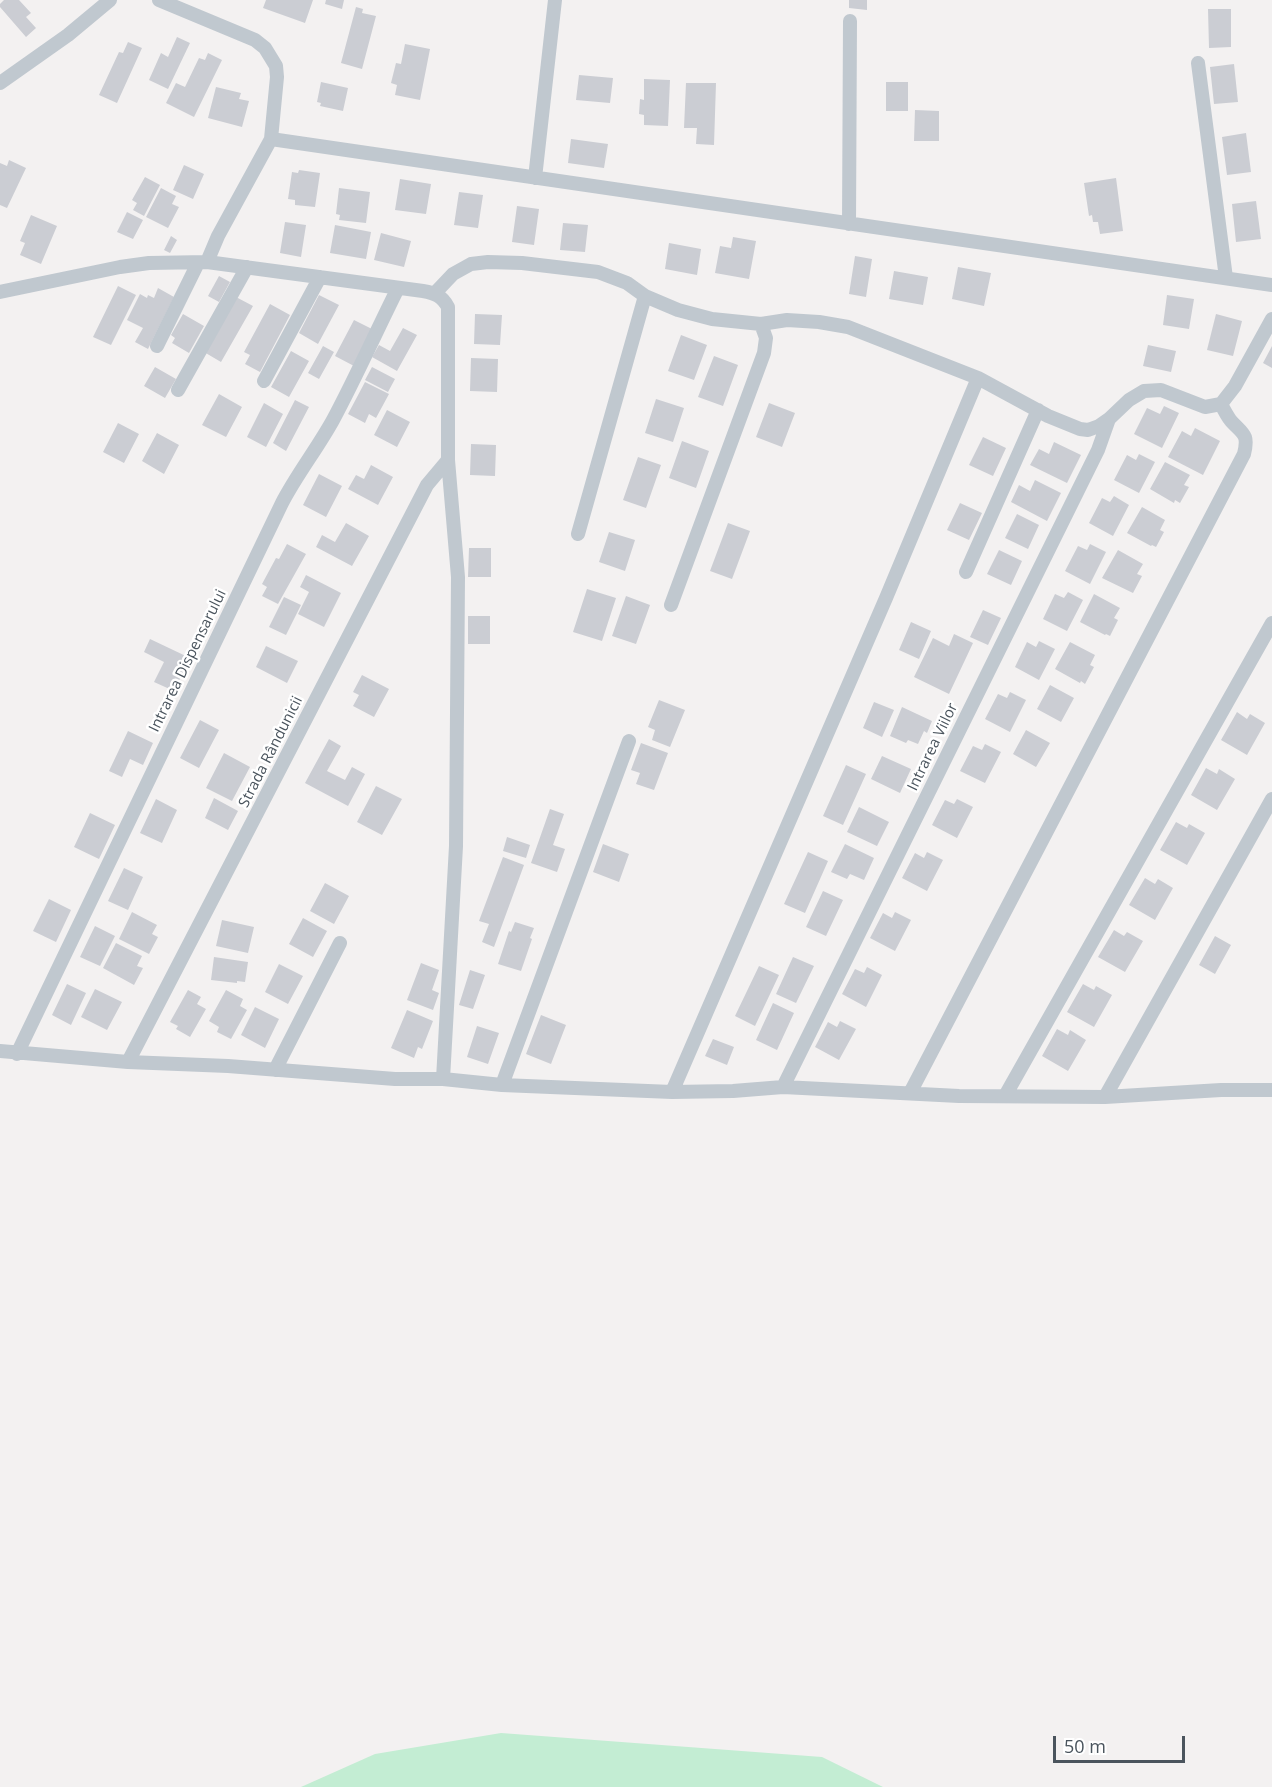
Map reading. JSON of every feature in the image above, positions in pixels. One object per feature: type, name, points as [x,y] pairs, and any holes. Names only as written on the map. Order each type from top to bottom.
[{"type":"street","points":[[0,83],[68,35],[110,0]]},
{"type":"street","points":[[157,346],[271,139],[277,77],[276,66],[265,48],[255,40],[159,0]]},
{"type":"street","points":[[535,178],[555,0]]},
{"type":"street","points":[[849,224],[850,21]]},
{"type":"street","points":[[1198,63],[1226,278]]},
{"type":"street","points":[[271,139],[1272,285]]},
{"type":"street","points":[[0,292],[120,267],[149,263],[202,262],[435,293],[443,299],[448,308],[448,460],[458,577],[456,846],[443,1079]]},
{"type":"street","points":[[435,293],[453,274],[471,264],[522,263],[598,272],[627,283],[645,296],[678,310],[712,319],[761,324],[787,320],[848,327],[978,378],[1038,410],[1080,429],[1088,430],[1099,426],[1136,394],[1152,389],[1161,390],[1205,407],[1221,404],[1235,386],[1272,318]]},
{"type":"street","points":[[178,390],[247,267]]},
{"type":"street","points":[[264,381],[320,277]]},
{"type":"street","name":"Intrarea Dispensarului","points":[[17,1053],[282,503],[333,420],[398,288]]},
{"type":"street","points":[[578,534],[645,296]]},
{"type":"street","points":[[671,605],[764,353],[766,338],[761,324]]},
{"type":"street","points":[[672,1092],[886,598],[978,378]]},
{"type":"street","points":[[910,1093],[1244,454],[1247,444],[1246,436],[1231,421],[1221,404]]},
{"type":"street","points":[[966,572],[1038,410]]},
{"type":"street","name":"Intrarea Viilor","points":[[783,1087],[1103,440],[1108,419]]},
{"type":"street","name":"Strada Rândunicii","points":[[128,1062],[427,485],[448,460]]},
{"type":"street","points":[[1005,1096],[1272,623]]},
{"type":"street","points":[[502,1085],[629,741]]},
{"type":"street","points":[[1105,1097],[1272,799]]},
{"type":"street","points":[[274,1070],[340,943]]},
{"type":"street","points":[[0,1051],[128,1062],[395,1079],[443,1079],[502,1085],[672,1092],[783,1087],[959,1096],[1105,1097],[1221,1090],[1272,1090]]},
{"type":"green space","points":[[501,1733],[822,1757],[883,1787],[301,1787],[375,1754]]},
{"type":"building","points":[[4,0],[19,0],[31,13],[26,17],[36,28],[26,37],[0,7]]},
{"type":"building","points":[[266,0],[313,0],[305,23],[263,8]]},
{"type":"building","points":[[326,0],[344,0],[342,9],[325,4]]},
{"type":"building","points":[[849,0],[867,0],[867,10],[849,8]]},
{"type":"building","points":[[356,7],[363,9],[362,13],[376,16],[362,69],[341,63]]},
{"type":"building","points":[[1208,9],[1231,9],[1231,47],[1209,48]]},
{"type":"building","points":[[177,37],[190,43],[168,89],[149,80],[161,53],[168,57]]},
{"type":"building","points":[[128,42],[142,48],[117,103],[99,95],[119,52],[123,53]]},
{"type":"building","points":[[405,44],[430,49],[420,100],[395,95],[397,85],[391,83],[396,63],[401,64]]},
{"type":"building","points":[[208,53],[222,60],[194,117],[166,103],[176,83],[185,87],[199,58],[205,60]]},
{"type":"building","points":[[1234,64],[1238,102],[1214,104],[1210,67]]},
{"type":"building","points":[[579,75],[613,78],[610,103],[576,100]]},
{"type":"building","points":[[644,79],[670,80],[668,126],[644,125],[644,115],[639,114],[640,99],[644,100]]},
{"type":"building","points":[[321,82],[348,88],[343,111],[320,106],[321,103],[317,102]]},
{"type":"building","points":[[886,82],[908,82],[908,111],[886,111]]},
{"type":"building","points":[[686,83],[716,83],[714,145],[696,144],[697,128],[684,128]]},
{"type":"building","points":[[216,87],[241,93],[239,99],[249,101],[242,127],[208,118]]},
{"type":"building","points":[[915,110],[939,111],[939,141],[914,141]]},
{"type":"building","points":[[1246,133],[1251,172],[1227,175],[1222,137]]},
{"type":"building","points":[[571,139],[608,144],[604,168],[568,163]]},
{"type":"building","points":[[9,160],[26,168],[7,208],[0,205],[0,163],[7,166]]},
{"type":"building","points":[[184,165],[204,174],[193,199],[173,190]]},
{"type":"building","points":[[299,170],[320,173],[315,207],[295,205],[295,200],[288,199],[292,172],[298,173]]},
{"type":"building","points":[[145,177],[160,185],[144,216],[133,210],[137,203],[132,200]]},
{"type":"building","points":[[1116,178],[1123,231],[1100,234],[1098,222],[1093,222],[1092,215],[1089,216],[1084,183]]},
{"type":"building","points":[[400,179],[431,184],[426,214],[395,210]]},
{"type":"building","points":[[161,188],[176,196],[172,204],[179,207],[168,228],[146,217]]},
{"type":"building","points":[[339,188],[370,192],[366,223],[339,220],[340,215],[336,214]]},
{"type":"building","points":[[459,192],[483,195],[478,228],[454,225]]},
{"type":"building","points":[[1256,201],[1261,239],[1236,242],[1232,204]]},
{"type":"building","points":[[517,206],[539,209],[534,245],[512,242]]},
{"type":"building","points":[[127,212],[143,220],[133,239],[117,232]]},
{"type":"building","points":[[31,215],[57,226],[41,264],[20,255],[25,243],[20,241]]},
{"type":"building","points":[[285,222],[306,225],[301,257],[280,253]]},
{"type":"building","points":[[563,223],[588,225],[585,252],[560,250]]},
{"type":"building","points":[[335,225],[371,232],[366,259],[330,253]]},
{"type":"building","points":[[381,233],[411,241],[404,267],[374,260]]},
{"type":"building","points":[[171,236],[177,240],[170,253],[164,250]]},
{"type":"building","points":[[733,237],[756,241],[749,279],[715,273],[720,246],[731,248]]},
{"type":"building","points":[[669,243],[701,249],[697,275],[665,269]]},
{"type":"building","points":[[855,256],[872,259],[866,297],[849,294]]},
{"type":"building","points":[[958,267],[991,273],[984,306],[952,299]]},
{"type":"building","points":[[894,271],[928,277],[923,305],[889,299]]},
{"type":"building","points":[[219,276],[230,282],[219,302],[208,296]]},
{"type":"building","points":[[118,286],[136,295],[111,345],[93,337]]},
{"type":"building","points":[[158,288],[174,297],[148,349],[135,342],[143,328],[127,320],[140,294],[147,298],[148,295],[154,298]]},
{"type":"building","points":[[319,295],[339,305],[318,344],[299,333]]},
{"type":"building","points":[[1167,295],[1194,299],[1189,329],[1163,325]]},
{"type":"building","points":[[236,297],[253,306],[221,362],[204,352]]},
{"type":"building","points":[[270,304],[290,315],[260,372],[245,364],[250,355],[244,352]]},
{"type":"building","points":[[183,314],[204,326],[189,353],[172,343],[175,338],[171,335]]},
{"type":"building","points":[[475,314],[502,315],[500,345],[474,344]]},
{"type":"building","points":[[1216,314],[1242,321],[1233,356],[1207,350]]},
{"type":"building","points":[[354,320],[372,329],[354,366],[335,356]]},
{"type":"building","points":[[403,328],[417,335],[397,371],[372,357],[379,345],[390,351]]},
{"type":"building","points":[[681,335],[707,345],[694,380],[668,371]]},
{"type":"building","points":[[1148,345],[1176,351],[1171,372],[1143,366]]},
{"type":"building","points":[[323,346],[334,352],[319,379],[308,373]]},
{"type":"building","points":[[1272,346],[1272,368],[1263,363]]},
{"type":"building","points":[[291,351],[309,361],[289,397],[271,387]]},
{"type":"building","points":[[714,356],[738,365],[723,406],[698,397]]},
{"type":"building","points":[[471,358],[498,359],[497,392],[470,391]]},
{"type":"building","points":[[155,367],[176,379],[165,398],[144,386]]},
{"type":"building","points":[[372,367],[395,379],[388,392],[365,380]]},
{"type":"building","points":[[365,382],[389,394],[376,418],[369,414],[365,423],[348,414]]},
{"type":"building","points":[[219,394],[242,407],[226,437],[202,425]]},
{"type":"building","points":[[656,399],[684,408],[673,442],[645,433]]},
{"type":"building","points":[[295,400],[309,407],[286,451],[273,443]]},
{"type":"building","points":[[264,403],[283,414],[266,447],[247,437]]},
{"type":"building","points":[[769,403],[795,413],[782,447],[756,437]]},
{"type":"building","points":[[1164,406],[1179,413],[1162,448],[1134,434],[1147,408],[1160,414]]},
{"type":"building","points":[[387,410],[410,422],[397,447],[374,435]]},
{"type":"building","points":[[118,423],[139,434],[124,463],[103,452]]},
{"type":"building","points":[[1195,428],[1220,441],[1203,475],[1168,457],[1182,431],[1191,436]]},
{"type":"building","points":[[157,433],[179,445],[164,474],[142,461]]},
{"type":"building","points":[[983,437],[1006,448],[993,476],[969,465]]},
{"type":"building","points":[[682,441],[709,451],[696,488],[669,478]]},
{"type":"building","points":[[1054,442],[1081,455],[1067,483],[1030,465],[1039,449],[1049,454]]},
{"type":"building","points":[[471,444],[496,445],[495,476],[470,475]]},
{"type":"building","points":[[1139,454],[1155,462],[1139,493],[1114,480],[1127,455],[1136,460]]},
{"type":"building","points":[[638,457],[661,465],[646,508],[623,500]]},
{"type":"building","points":[[1165,462],[1190,475],[1184,485],[1189,487],[1180,503],[1175,500],[1174,503],[1150,489]]},
{"type":"building","points":[[371,465],[393,477],[378,505],[348,489],[356,475],[364,479]]},
{"type":"building","points":[[319,474],[342,486],[326,517],[303,505]]},
{"type":"building","points":[[1035,480],[1061,493],[1047,521],[1011,502],[1019,485],[1030,491]]},
{"type":"building","points":[[1114,496],[1129,505],[1113,536],[1089,523],[1102,498],[1110,502]]},
{"type":"building","points":[[960,503],[982,513],[969,540],[947,530]]},
{"type":"building","points":[[1142,507],[1165,520],[1160,530],[1164,532],[1156,547],[1127,533]]},
{"type":"building","points":[[1017,514],[1039,525],[1028,549],[1005,538]]},
{"type":"building","points":[[346,523],[369,536],[352,566],[316,547],[322,535],[335,542]]},
{"type":"building","points":[[728,523],[750,531],[732,579],[710,571]]},
{"type":"building","points":[[609,532],[635,540],[625,571],[599,562]]},
{"type":"building","points":[[287,544],[306,554],[278,604],[262,596],[267,587],[262,584],[276,558],[279,559]]},
{"type":"building","points":[[1090,544],[1106,552],[1090,584],[1065,571],[1078,546],[1087,550]]},
{"type":"building","points":[[469,548],[491,548],[491,577],[468,577]]},
{"type":"building","points":[[999,550],[1022,561],[1011,585],[987,574]]},
{"type":"building","points":[[1118,550],[1143,564],[1137,574],[1142,576],[1133,593],[1102,578]]},
{"type":"building","points":[[306,575],[341,593],[324,627],[298,614],[309,592],[300,587]]},
{"type":"building","points":[[587,589],[616,598],[602,641],[573,632]]},
{"type":"building","points":[[1068,592],[1083,600],[1067,631],[1043,619],[1055,594],[1064,598]]},
{"type":"building","points":[[1094,594],[1120,608],[1114,618],[1118,620],[1110,636],[1080,622]]},
{"type":"building","points":[[626,596],[650,605],[636,644],[612,636]]},
{"type":"building","points":[[284,597],[301,605],[286,635],[269,627]]},
{"type":"building","points":[[983,610],[1001,618],[988,645],[970,637]]},
{"type":"building","points":[[468,616],[490,616],[490,644],[468,644]]},
{"type":"building","points":[[911,622],[931,631],[919,659],[899,650]]},
{"type":"building","points":[[954,634],[973,643],[949,694],[914,677],[933,638],[949,646]]},
{"type":"building","points":[[150,639],[190,658],[174,691],[154,682],[164,662],[144,652]]},
{"type":"building","points":[[1039,641],[1055,649],[1039,680],[1015,667],[1027,642],[1036,647]]},
{"type":"building","points":[[1070,642],[1095,655],[1090,665],[1094,667],[1085,684],[1055,669]]},
{"type":"building","points":[[266,646],[298,661],[287,683],[256,667]]},
{"type":"building","points":[[362,675],[389,689],[374,717],[353,706],[359,695],[353,692]]},
{"type":"building","points":[[1050,685],[1074,698],[1061,722],[1037,709]]},
{"type":"building","points":[[1010,692],[1026,700],[1010,732],[985,719],[998,694],[1007,698]]},
{"type":"building","points":[[659,700],[685,710],[670,747],[652,740],[655,730],[648,727]]},
{"type":"building","points":[[874,702],[894,710],[882,737],[863,728]]},
{"type":"building","points":[[902,707],[932,721],[927,733],[924,731],[918,744],[908,740],[906,743],[890,736]]},
{"type":"building","points":[[1237,712],[1247,719],[1250,714],[1265,723],[1247,755],[1221,740]]},
{"type":"building","points":[[200,720],[219,730],[199,768],[180,758]]},
{"type":"building","points":[[1026,730],[1050,743],[1036,767],[1013,754]]},
{"type":"building","points":[[128,731],[153,743],[143,765],[130,759],[122,777],[109,771]]},
{"type":"building","points":[[329,739],[341,746],[327,771],[345,780],[352,767],[365,774],[348,806],[305,783]]},
{"type":"building","points":[[641,743],[668,753],[654,790],[636,784],[640,773],[631,770]]},
{"type":"building","points":[[985,744],[1001,752],[985,783],[960,771],[973,746],[982,750]]},
{"type":"building","points":[[224,753],[250,767],[232,801],[206,788]]},
{"type":"building","points":[[882,756],[911,769],[900,793],[871,779]]},
{"type":"building","points":[[846,765],[866,774],[843,825],[823,816]]},
{"type":"building","points":[[1206,768],[1217,774],[1219,769],[1235,779],[1217,810],[1191,795]]},
{"type":"building","points":[[376,786],[402,799],[382,835],[357,822]]},
{"type":"building","points":[[214,798],[238,811],[228,830],[205,818]]},
{"type":"building","points":[[156,799],[177,810],[162,843],[140,833]]},
{"type":"building","points":[[957,799],[973,807],[957,838],[932,825],[945,800],[954,804]]},
{"type":"building","points":[[859,807],[889,822],[877,846],[847,832]]},
{"type":"building","points":[[550,809],[564,814],[553,845],[565,849],[557,872],[531,863]]},
{"type":"building","points":[[90,813],[115,825],[99,859],[74,847]]},
{"type":"building","points":[[1176,822],[1187,828],[1189,824],[1205,833],[1187,865],[1160,850]]},
{"type":"building","points":[[507,837],[530,845],[526,858],[503,851]]},
{"type":"building","points":[[603,844],[629,854],[619,882],[593,872]]},
{"type":"building","points":[[845,844],[874,858],[864,880],[850,874],[847,879],[831,872]]},
{"type":"building","points":[[808,852],[828,861],[805,913],[784,904]]},
{"type":"building","points":[[927,852],[943,860],[927,891],[902,878],[915,853],[924,858]]},
{"type":"building","points":[[503,857],[524,865],[494,947],[482,942],[489,924],[479,921]]},
{"type":"building","points":[[124,868],[143,877],[128,910],[108,901]]},
{"type":"building","points":[[1145,878],[1155,884],[1158,879],[1173,888],[1155,920],[1129,905]]},
{"type":"building","points":[[325,883],[349,896],[334,924],[310,911]]},
{"type":"building","points":[[823,891],[843,900],[826,936],[806,927]]},
{"type":"building","points":[[49,899],[71,910],[56,942],[33,931]]},
{"type":"building","points":[[132,912],[157,925],[152,934],[158,937],[149,954],[119,939]]},
{"type":"building","points":[[895,912],[911,920],[895,951],[870,938],[883,913],[892,918]]},
{"type":"building","points":[[303,918],[327,931],[313,957],[289,944]]},
{"type":"building","points":[[222,920],[254,927],[248,953],[216,946]]},
{"type":"building","points":[[515,922],[534,928],[521,971],[498,964],[509,931],[511,932]]},
{"type":"building","points":[[95,926],[115,936],[100,966],[80,957]]},
{"type":"building","points":[[1114,930],[1124,936],[1127,932],[1143,941],[1125,972],[1098,957]]},
{"type":"building","points":[[1215,936],[1231,945],[1215,974],[1199,965]]},
{"type":"building","points":[[116,943],[142,956],[137,966],[143,968],[134,985],[103,968]]},
{"type":"building","points":[[214,957],[248,962],[245,982],[211,980]]},
{"type":"building","points":[[793,957],[814,966],[796,1003],[776,994]]},
{"type":"building","points":[[421,963],[439,970],[432,990],[439,993],[433,1010],[407,1000]]},
{"type":"building","points":[[279,964],[303,976],[288,1004],[265,992]]},
{"type":"building","points":[[759,966],[779,975],[755,1026],[735,1016]]},
{"type":"building","points":[[867,967],[882,975],[866,1007],[842,994],[855,969],[864,973]]},
{"type":"building","points":[[470,970],[485,975],[473,1009],[459,1005]]},
{"type":"building","points":[[67,984],[86,993],[71,1025],[52,1015]]},
{"type":"building","points":[[1083,984],[1094,990],[1096,986],[1112,995],[1094,1027],[1067,1012]]},
{"type":"building","points":[[95,989],[122,1002],[107,1030],[81,1017]]},
{"type":"building","points":[[188,990],[201,997],[197,1004],[206,1009],[190,1037],[176,1029],[178,1026],[170,1022]]},
{"type":"building","points":[[226,990],[243,999],[240,1006],[247,1010],[231,1039],[217,1032],[219,1027],[209,1021]]},
{"type":"building","points":[[773,1003],[794,1013],[777,1050],[756,1040]]},
{"type":"building","points":[[255,1007],[279,1019],[265,1048],[241,1035]]},
{"type":"building","points":[[407,1010],[433,1021],[422,1049],[418,1047],[414,1058],[391,1048]]},
{"type":"building","points":[[541,1015],[566,1025],[551,1064],[526,1054]]},
{"type":"building","points":[[840,1021],[856,1029],[839,1060],[815,1047],[828,1022],[837,1027]]},
{"type":"building","points":[[477,1026],[499,1033],[488,1064],[467,1057]]},
{"type":"building","points":[[1057,1029],[1068,1035],[1070,1030],[1086,1040],[1068,1071],[1042,1056]]},
{"type":"building","points":[[713,1039],[734,1047],[727,1065],[705,1056]]}]
